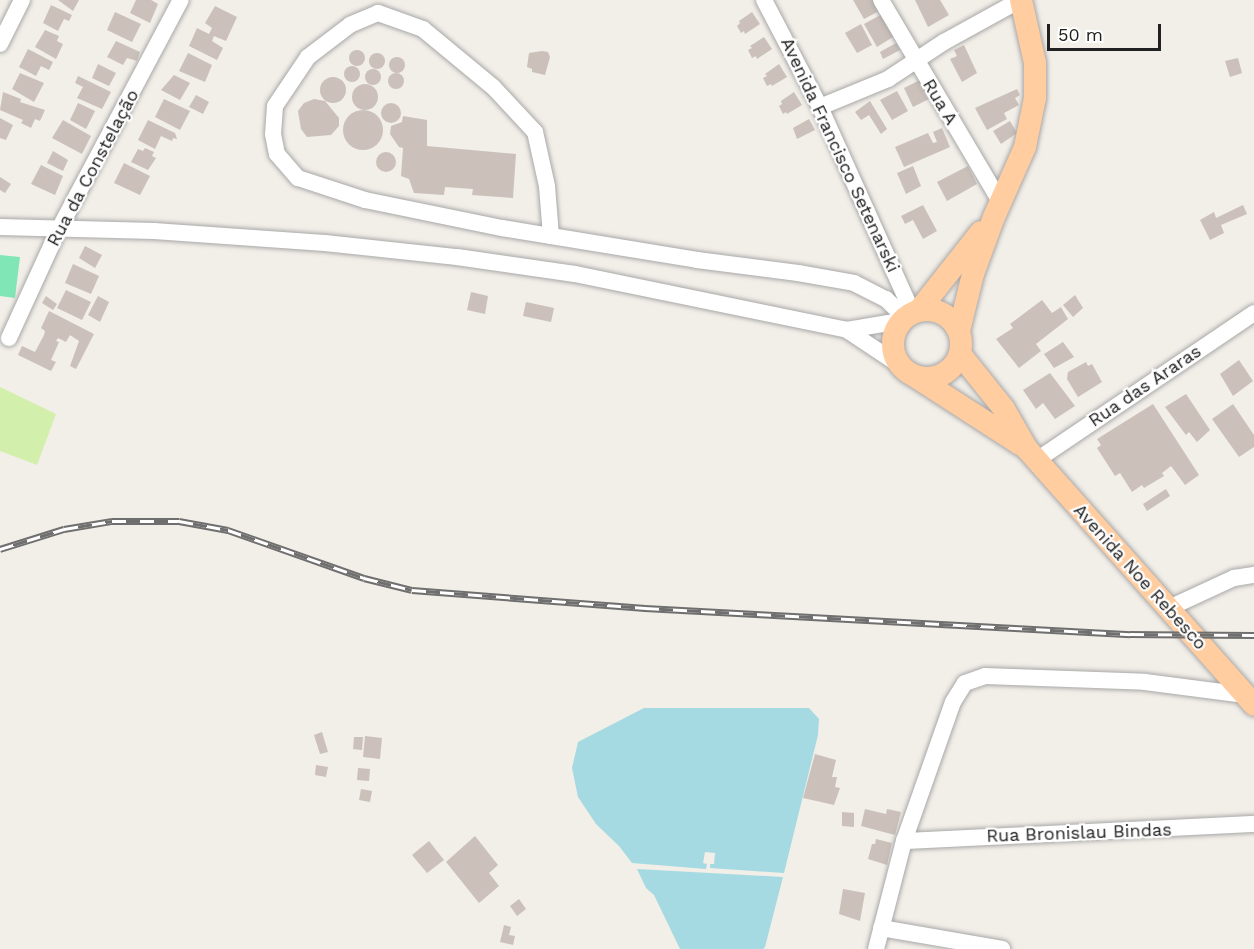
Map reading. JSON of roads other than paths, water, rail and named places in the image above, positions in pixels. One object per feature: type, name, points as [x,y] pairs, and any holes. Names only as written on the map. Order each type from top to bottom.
[{"type":"main road","points":[[997,210],[909,315],[892,342],[907,370],[938,377],[955,364],[960,354],[959,331],[973,274],[997,210],[1025,147],[1035,98],[1035,63],[1020,0]]},
{"type":"main road","points":[[909,315],[944,313],[959,331]]},
{"type":"main road","name":"Avenida Noe Rebesco","points":[[960,354],[1004,409],[1032,454],[1250,700]]},
{"type":"main road","name":"Avenida Noe Rebesco","points":[[907,370],[1032,454]]},
{"type":"street","points":[[0,44],[22,0]]},
{"type":"street","name":"Rua da Constelação","points":[[9,338],[59,229],[181,0]]},
{"type":"street","name":"Avenida Francisco Setenarski","points":[[764,0],[820,107],[909,315]]},
{"type":"street","name":"Rua A","points":[[881,0],[997,210]]},
{"type":"street","points":[[820,107],[888,80],[944,42],[1020,0]]},
{"type":"street","points":[[551,236],[547,186],[535,132],[493,87],[423,29],[378,13],[350,25],[308,57],[275,106],[273,134],[277,154],[298,178],[365,200],[551,236],[854,283],[886,299],[909,315]]},
{"type":"street","points":[[0,227],[154,231],[325,243],[457,257],[575,274],[847,330],[907,370]]},
{"type":"street","name":"Rua das Araras","points":[[1032,454],[1254,313]]},
{"type":"street","points":[[847,330],[909,315]]},
{"type":"street","points":[[1169,609],[1234,578],[1254,575]]},
{"type":"street","points":[[876,949],[904,841],[953,702],[965,682],[985,676],[1145,682],[1250,700]]},
{"type":"street","name":"Rua Bronislau Bindas","points":[[904,841],[1254,824]]},
{"type":"street","points":[[881,928],[1002,949]]},
{"type":"water","points":[[644,708],[809,708],[819,719],[818,735],[784,873],[710,868],[710,864],[714,864],[715,853],[705,852],[703,863],[707,864],[706,869],[632,863],[619,846],[596,824],[578,797],[572,768],[578,742]]},
{"type":"water","points":[[637,869],[783,877],[765,947],[763,949],[680,949],[654,895],[646,888]]},
{"type":"railway","points":[[0,549],[64,529],[112,521],[179,521],[228,530],[364,578],[412,590],[645,608],[1130,634],[1254,635]]}]
